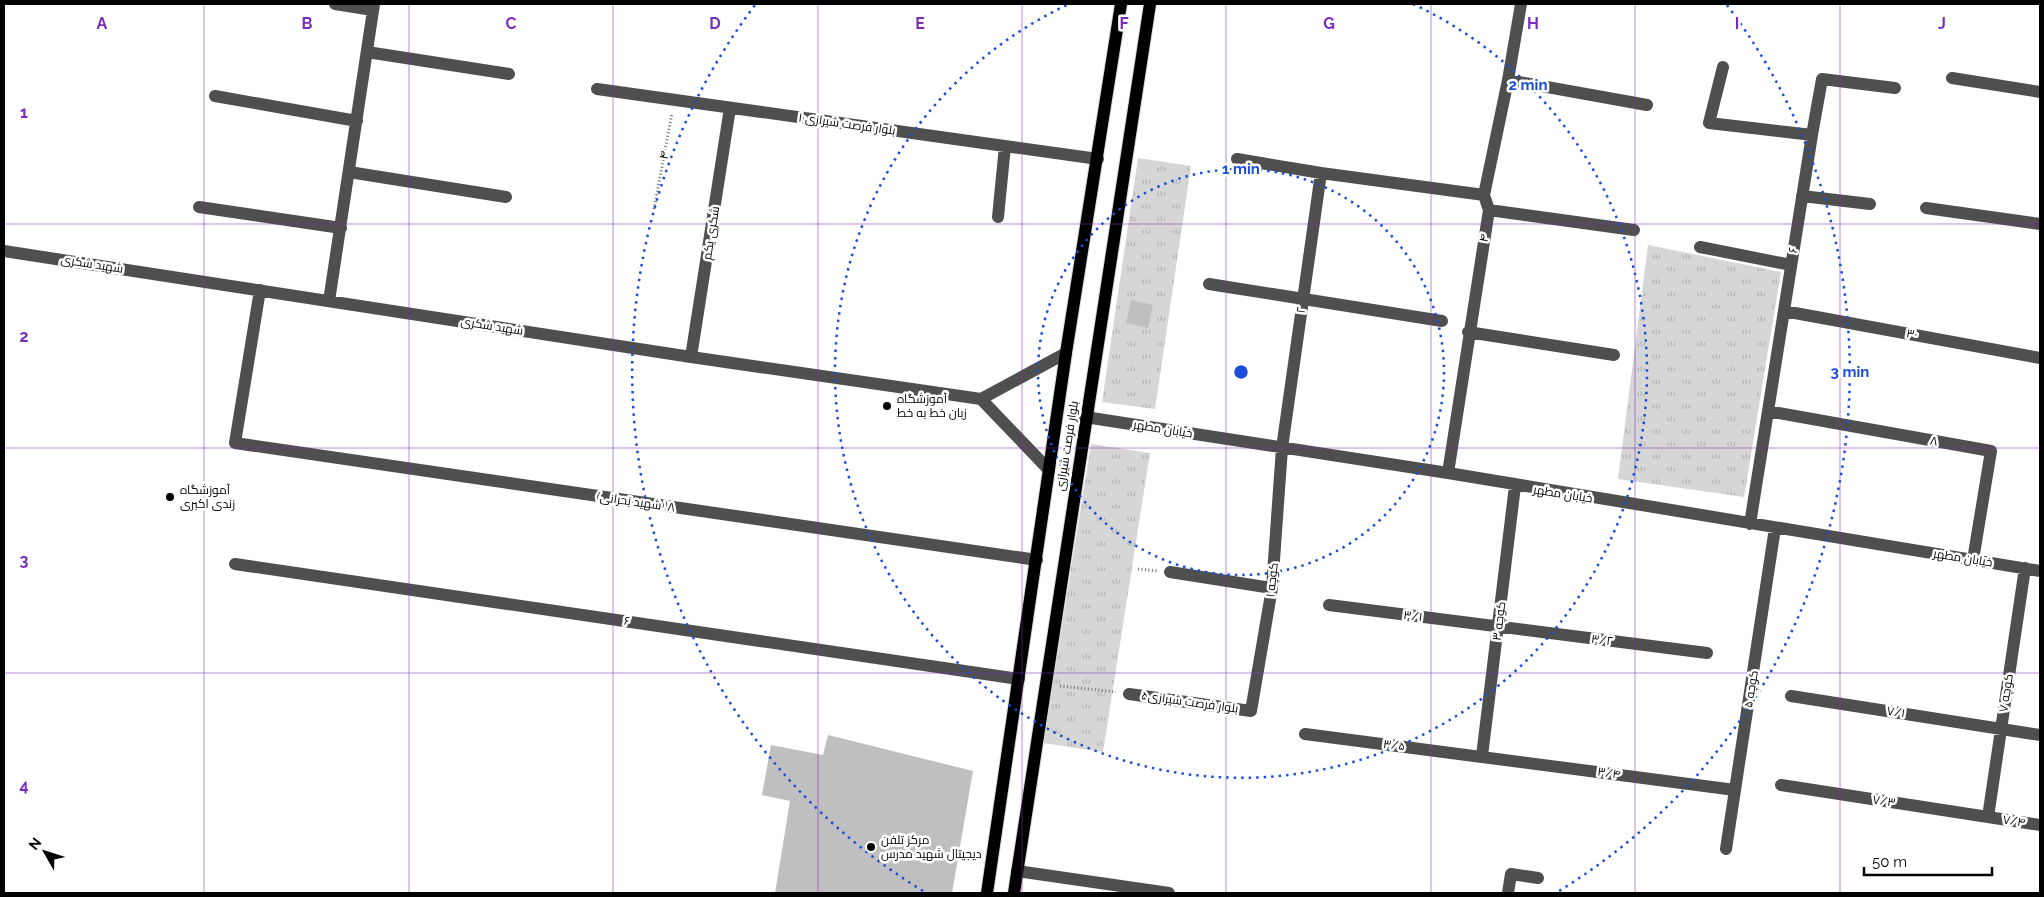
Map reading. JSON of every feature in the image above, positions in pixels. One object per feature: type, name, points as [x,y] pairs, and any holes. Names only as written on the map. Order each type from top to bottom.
[{"type":"main road","name":"بلوار فرصت شیرازی","points":[[986,893],[1037,560],[1066,353],[1122,4]]},
{"type":"main road","name":"بلوار فرصت شیرازی","points":[[1014,893],[1085,417],[1150,4]]},
{"type":"street","points":[[330,301],[374,7],[335,4]]},
{"type":"street","name":"۴","points":[[1448,473],[1488,210],[1484,196],[1508,80],[1521,4]]},
{"type":"street","points":[[367,52],[508,74]]},
{"type":"street","points":[[1723,68],[1709,123],[1812,135]]},
{"type":"street","points":[[1952,78],[2040,92]]},
{"type":"street","name":"۶","points":[[1750,524],[1822,79],[1895,88]]},
{"type":"street","points":[[1508,80],[1648,105]]},
{"type":"street","name":"بلوار فرصت شیرازی۱۰","points":[[596,89],[1098,159]]},
{"type":"street","points":[[215,96],[357,121]]},
{"type":"street","name":"شکری یکم","points":[[691,357],[730,108]]},
{"type":"street","points":[[998,217],[1005,146]]},
{"type":"street","points":[[1237,159],[1484,196]]},
{"type":"street","points":[[349,172],[506,197]]},
{"type":"street","name":"۲","points":[[1282,448],[1321,173]]},
{"type":"street","points":[[1802,196],[1870,204]]},
{"type":"street","points":[[199,207],[341,228]]},
{"type":"street","points":[[1926,208],[2040,224]]},
{"type":"street","points":[[1488,210],[1634,230]]},
{"type":"street","points":[[1700,247],[1791,265]]},
{"type":"street","name":"شهید شکری","points":[[4,251],[691,357],[981,399]]},
{"type":"street","points":[[1209,284],[1442,321]]},
{"type":"street","name":"(شهید بَحرانی )۸","points":[[260,290],[235,443],[1037,560]]},
{"type":"street","name":"۳۰","points":[[1784,311],[2040,358]]},
{"type":"street","points":[[1468,332],[1614,355]]},
{"type":"street","points":[[1049,470],[981,399],[1066,353]]},
{"type":"street","name":"۸","points":[[1768,411],[1991,451],[1973,560]]},
{"type":"street","name":"خیابان مطهر","points":[[1085,417],[1448,473],[1515,486],[2040,571]]},
{"type":"street","name":"کوچه ۱","points":[[1251,711],[1272,588],[1282,448]]},
{"type":"street","name":"کوچه ۳","points":[[1482,756],[1515,486]]},
{"type":"street","name":"کوچه ۵","points":[[1726,849],[1775,528]]},
{"type":"street","name":"۶","points":[[235,564],[1019,679]]},
{"type":"street","name":"کوچه ۷","points":[[1988,817],[2025,568]]},
{"type":"street","points":[[1170,572],[1272,588]]},
{"type":"street","name":"۳/۱","points":[[1329,605],[1498,626]]},
{"type":"street","name":"۳/۲","points":[[1498,626],[1707,653]]},
{"type":"street","name":"بلوار فرصت شیرازی۵","points":[[1129,694],[1251,711]]},
{"type":"street","name":"۷/۱","points":[[1791,696],[2040,735]]},
{"type":"street","name":"۳/۵","points":[[1305,734],[1482,756]]},
{"type":"street","name":"۳/۴","points":[[1482,756],[1735,790]]},
{"type":"street","name":"۷/۳","points":[[1781,785],[1988,817]]},
{"type":"street","name":"۷/۴","points":[[1988,817],[2040,826]]},
{"type":"street","points":[[1017,870],[1168,893]]},
{"type":"street","points":[[1508,893],[1511,874],[1538,878]]},
{"type":"path","name":"۴","points":[[654,209],[675,100]]},
{"type":"path","points":[[1138,569],[1170,572]]},
{"type":"path","points":[[1046,684],[1129,694]]},
{"type":"green space","points":[[1138,158],[1191,166],[1155,409],[1102,402]]},
{"type":"green space","points":[[1648,245],[1781,272],[1744,497],[1618,479]]},
{"type":"green space","points":[[1091,444],[1150,453],[1103,752],[1043,743]]},
{"type":"building","points":[[1131,300],[1153,305],[1148,328],[1126,323]]},
{"type":"building","name":"مرکز تلفن دیجیتال شهید مدرس","points":[[828,735],[973,771],[952,893],[775,893],[790,801],[762,795],[771,745],[823,755]]},
{"type":"place","name":"آموزشگاه زبان خط به خط","points":[[887,406]]},
{"type":"place","name":"آموزشگاه زندی اکبری","points":[[170,497]]},
{"type":"place","name":"مرکز تلفن دیجیتال شهید مدرس","points":[[871,847]]}]
